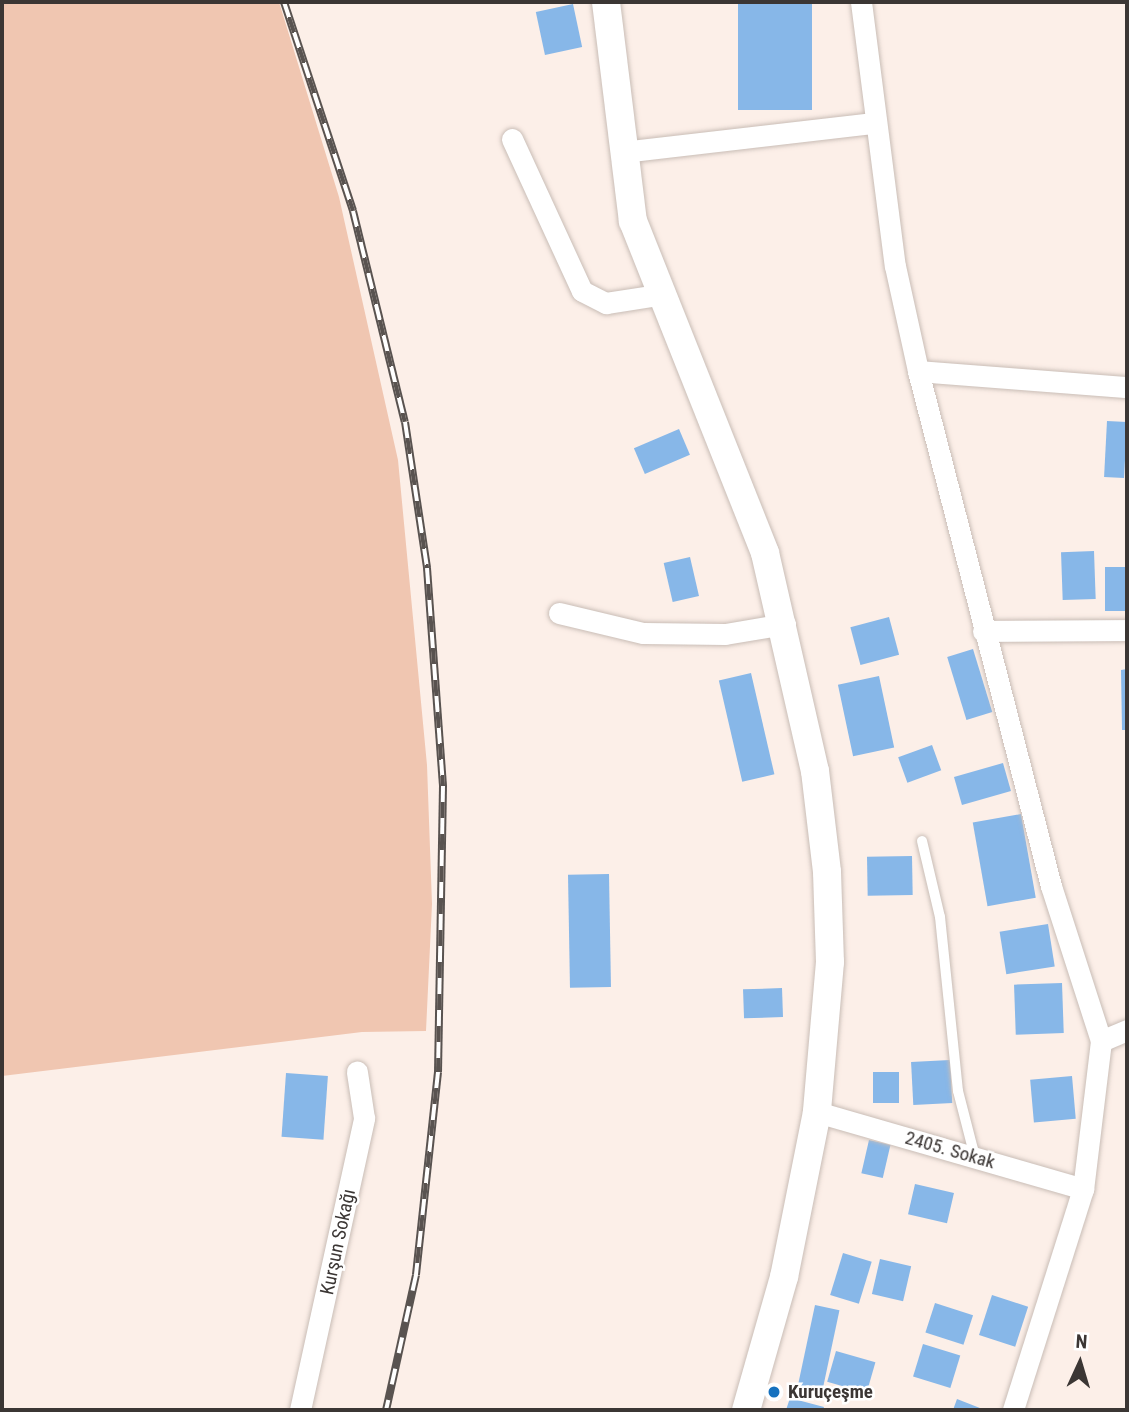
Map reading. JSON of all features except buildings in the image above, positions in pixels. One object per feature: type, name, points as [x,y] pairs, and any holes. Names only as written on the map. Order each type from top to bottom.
[{"type":"street","points":[[606,2],[622,152],[633,220],[658,295],[738,483],[785,624],[827,872],[830,962],[817,1112],[784,1277],[746,1410]]},
{"type":"street","points":[[861,2],[874,123],[918,371],[1051,886],[1101,1041],[1083,1189],[1013,1410]]},
{"type":"street","points":[[622,152],[874,123]]},
{"type":"street","points":[[512,139],[582,290],[606,303],[658,295]]},
{"type":"street","points":[[918,371],[1127,387]]},
{"type":"street","points":[[559,612],[643,633],[725,634],[785,624]]},
{"type":"street","points":[[984,631],[1127,630]]},
{"type":"street","points":[[1101,1041],[1127,1030]]},
{"type":"street","name":"Kurşun Sokağı","points":[[300,1410],[364,1118],[357,1072]]},
{"type":"street","name":"2405. Sokak","points":[[817,1112],[1083,1189]]},
{"type":"lane","points":[[922,841],[940,917],[958,1091],[975,1157]]},
{"type":"shaded area","points":[[2,2],[279,2],[339,197],[398,460],[427,765],[432,904],[426,1031],[362,1032],[2,1076]]},
{"type":"railway","points":[[284,2],[353,211],[405,422],[427,568],[443,786],[438,1072],[416,1275],[386,1410]]},
{"type":"place","name":"Kuruçeşme","points":[[774,1392]]}]
